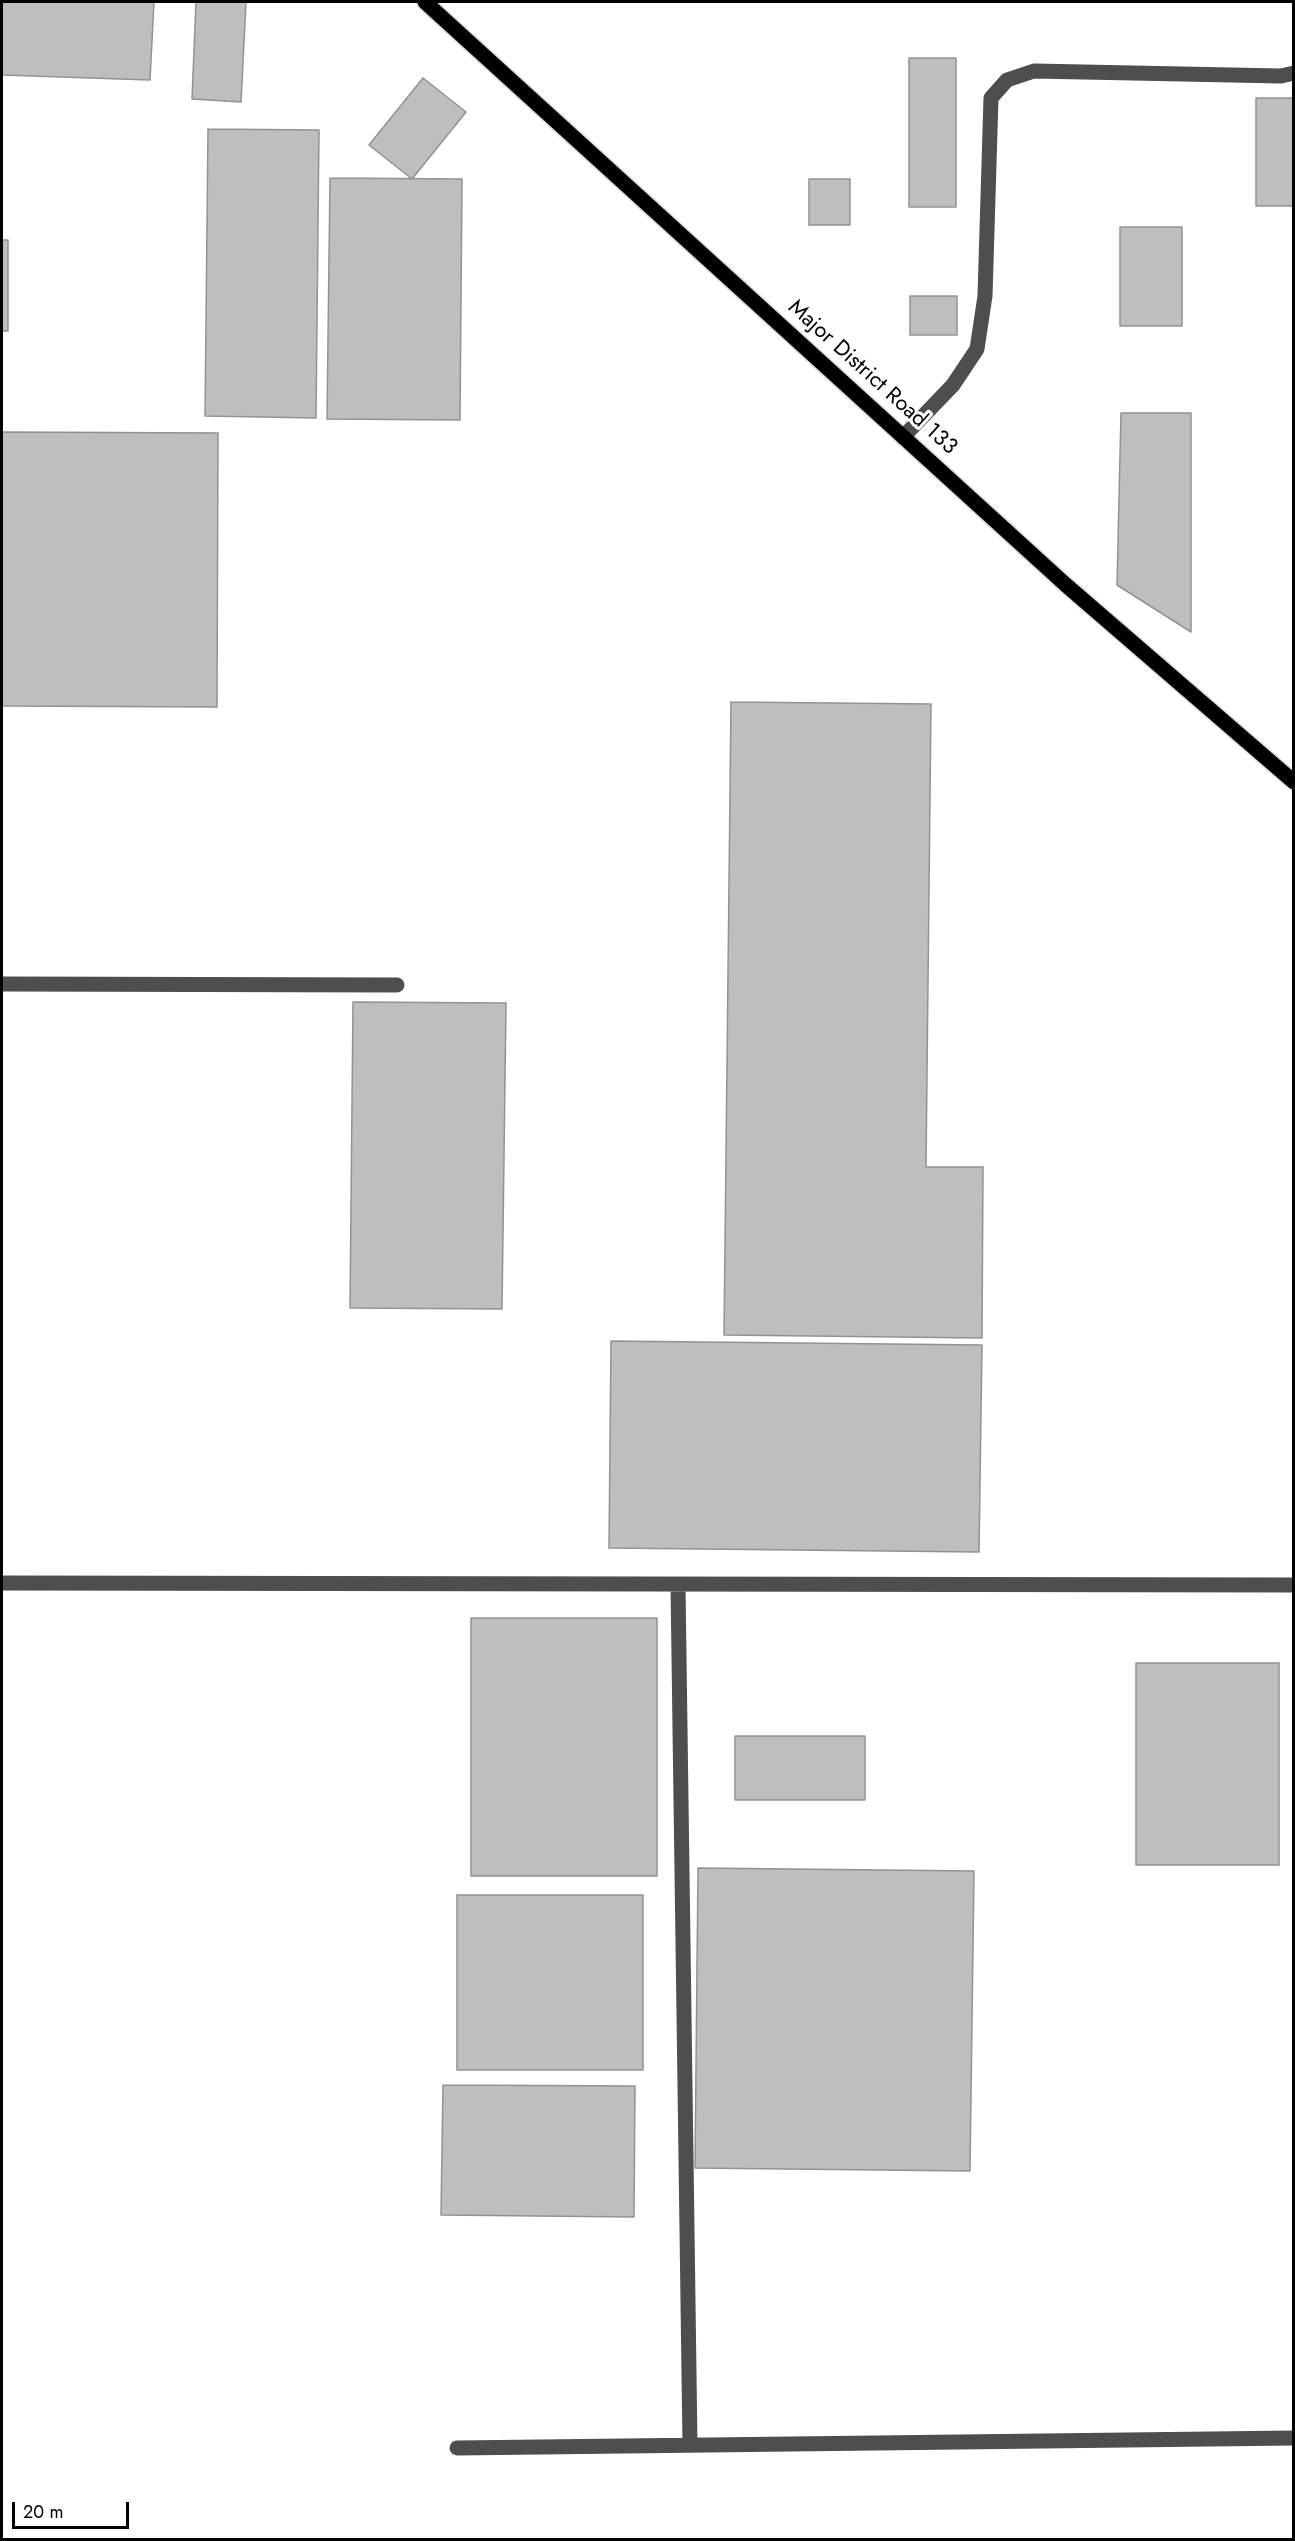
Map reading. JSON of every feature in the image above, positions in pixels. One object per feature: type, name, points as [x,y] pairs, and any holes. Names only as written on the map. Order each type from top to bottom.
[{"type":"main road","name":"Major District Road 133","points":[[425,2],[1066,585],[1293,782]]},
{"type":"street","points":[[903,437],[953,385],[977,349],[985,297],[991,98],[1007,80],[1034,71],[1281,76],[1293,74]]},
{"type":"street","points":[[2,984],[397,985]]},
{"type":"street","points":[[2,1583],[1293,1585]]},
{"type":"street","points":[[678,1585],[690,2445]]},
{"type":"street","points":[[457,2448],[1293,2438]]},
{"type":"building","points":[[2,2],[154,2],[150,80],[2,75]]},
{"type":"building","points":[[196,2],[246,2],[241,102],[192,99]]},
{"type":"building","points":[[909,58],[956,58],[956,207],[909,207]]},
{"type":"building","points":[[423,78],[466,112],[412,179],[369,145]]},
{"type":"building","points":[[1256,98],[1294,98],[1294,206],[1256,206]]},
{"type":"building","points":[[208,129],[319,130],[316,418],[205,416]]},
{"type":"building","points":[[330,178],[462,179],[460,420],[327,419]]},
{"type":"building","points":[[809,179],[850,179],[850,225],[809,225]]},
{"type":"building","points":[[1120,227],[1182,227],[1182,326],[1120,326]]},
{"type":"building","points":[[2,240],[8,240],[8,331],[2,331]]},
{"type":"building","points":[[910,296],[957,296],[957,335],[910,335]]},
{"type":"building","points":[[1121,413],[1191,413],[1191,632],[1117,585]]},
{"type":"building","points":[[2,432],[218,433],[217,707],[2,706]]},
{"type":"building","points":[[731,702],[931,704],[926,1167],[983,1167],[982,1338],[724,1335]]},
{"type":"building","points":[[353,1002],[506,1003],[502,1309],[350,1308]]},
{"type":"building","points":[[611,1341],[982,1345],[979,1552],[609,1548]]},
{"type":"building","points":[[471,1618],[657,1618],[657,1876],[471,1876]]},
{"type":"building","points":[[1136,1663],[1279,1663],[1279,1865],[1136,1865]]},
{"type":"building","points":[[735,1736],[865,1736],[865,1800],[735,1800]]},
{"type":"building","points":[[698,1868],[974,1871],[970,2171],[695,2168]]},
{"type":"building","points":[[457,1895],[643,1895],[643,2070],[457,2070]]},
{"type":"building","points":[[443,2085],[635,2086],[634,2217],[441,2215]]}]
